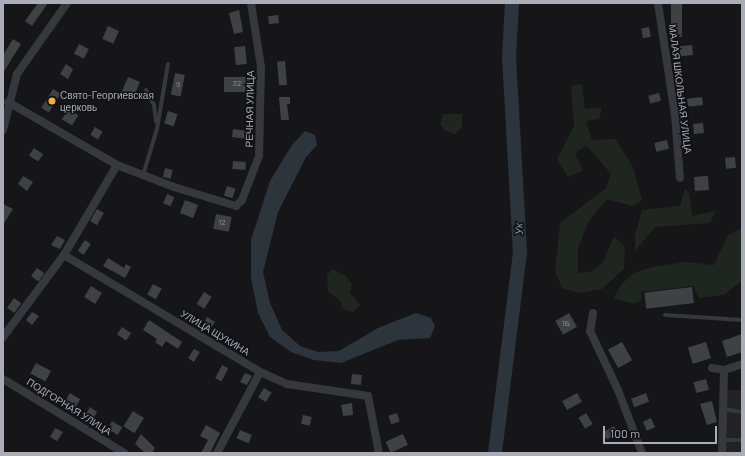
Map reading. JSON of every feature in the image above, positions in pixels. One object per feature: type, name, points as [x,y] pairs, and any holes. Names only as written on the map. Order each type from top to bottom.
[{"type":"street","points":[[3,130],[8,102],[17,74],[67,3]]},
{"type":"street","name":"РЕЧНАЯ УЛИЦА","points":[[143,175],[233,207],[242,200],[259,156],[261,67],[251,3]]},
{"type":"street","name":"МАЛАЯ ШКОЛЬНАЯ УЛИЦА","points":[[658,3],[674,108],[680,178]]},
{"type":"street","points":[[8,102],[117,165],[143,175]]},
{"type":"street","points":[[3,337],[64,255],[117,165]]},
{"type":"street","name":"УЛИЦА ЩУКИНА","points":[[64,255],[260,372],[302,387],[368,396],[379,453]]},
{"type":"street","points":[[593,313],[590,331],[618,390],[642,453]]},
{"type":"street","points":[[712,368],[724,370],[742,364]]},
{"type":"street","points":[[722,453],[724,370]]},
{"type":"street","points":[[217,453],[260,372]]},
{"type":"street","name":"ПОДГОРНАЯ УЛИЦА","points":[[3,379],[124,453]]},
{"type":"lane","points":[[143,175],[157,128],[168,64]]},
{"type":"lane","points":[[146,90],[154,105],[157,128]]},
{"type":"lane","points":[[665,315],[742,320]]},
{"type":"lane","points":[[723,409],[742,412]]},
{"type":"lane","points":[[722,440],[742,440]]},
{"type":"shaded area","points":[[582,84],[585,109],[602,107],[599,119],[586,121],[592,140],[615,139],[633,167],[642,200],[632,206],[607,199],[589,221],[578,248],[578,273],[590,272],[603,262],[614,236],[625,247],[624,269],[602,289],[580,293],[562,288],[555,271],[560,223],[606,188],[611,174],[586,145],[575,154],[583,170],[568,177],[557,159],[574,126],[571,86]]},
{"type":"shaded area","points":[[443,114],[462,114],[462,127],[455,134],[444,130],[440,124]]},
{"type":"shaded area","points":[[305,131],[315,135],[317,145],[306,157],[278,212],[263,272],[270,303],[282,330],[300,346],[318,352],[339,351],[378,328],[416,313],[431,318],[435,326],[430,338],[398,340],[341,363],[314,360],[291,352],[270,337],[258,313],[251,278],[251,240],[270,181],[292,145]]},
{"type":"shaded area","points":[[685,188],[689,193],[692,216],[716,211],[710,223],[655,227],[635,251],[635,235],[642,210],[680,206]]},
{"type":"shaded area","points":[[742,228],[742,281],[724,295],[699,298],[693,286],[641,292],[642,300],[633,304],[614,298],[620,286],[633,273],[652,267],[685,262],[714,265],[728,235]]},
{"type":"shaded area","points":[[333,269],[346,276],[352,284],[350,293],[360,305],[353,312],[342,309],[340,301],[328,291],[327,275]]},
{"type":"shaded area","points":[[725,390],[742,390],[742,453],[725,453]]},
{"type":"building","points":[[38,3],[48,3],[32,26],[25,21]]},
{"type":"building","points":[[671,3],[682,3],[682,37],[671,37]]},
{"type":"building","points":[[239,10],[243,32],[234,34],[229,13]]},
{"type":"building","points":[[278,15],[279,23],[269,24],[268,16]]},
{"type":"building","points":[[108,26],[119,31],[113,44],[102,39]]},
{"type":"building","points":[[649,27],[651,37],[643,38],[641,29]]},
{"type":"building","points":[[13,39],[21,44],[3,73],[3,55]]},
{"type":"building","points":[[79,44],[89,49],[84,59],[74,54]]},
{"type":"building","points":[[692,45],[693,55],[680,56],[679,46]]},
{"type":"building","points":[[245,46],[247,64],[236,65],[234,47]]},
{"type":"building","points":[[285,61],[287,85],[279,86],[277,62]]},
{"type":"building","points":[[66,64],[73,69],[68,79],[60,74]]},
{"type":"building","points":[[175,73],[185,75],[181,97],[171,95]]},
{"type":"building","points":[[128,77],[140,82],[133,99],[121,94]]},
{"type":"building","points":[[224,77],[250,77],[250,92],[224,92]]},
{"type":"building","name":"Свято-Георгиевская церковь","points":[[53,89],[61,94],[49,112],[41,108]]},
{"type":"building","points":[[659,93],[661,101],[650,103],[648,96]]},
{"type":"building","points":[[279,97],[290,97],[290,104],[287,104],[289,120],[281,120]]},
{"type":"building","points":[[702,97],[703,105],[688,107],[687,99]]},
{"type":"building","points":[[68,109],[78,115],[72,125],[62,119]]},
{"type":"building","points":[[168,111],[178,114],[174,126],[164,123]]},
{"type":"building","points":[[703,123],[704,133],[694,134],[693,124]]},
{"type":"building","points":[[95,127],[103,132],[98,139],[90,135]]},
{"type":"building","points":[[233,129],[248,131],[247,139],[232,137]]},
{"type":"building","points":[[667,140],[669,149],[656,152],[654,143]]},
{"type":"building","points":[[34,148],[43,154],[38,162],[29,155]]},
{"type":"building","points":[[735,157],[736,168],[726,169],[725,158]]},
{"type":"building","points":[[233,161],[246,162],[245,170],[232,169]]},
{"type":"building","points":[[165,168],[173,170],[171,179],[163,177]]},
{"type":"building","points":[[23,176],[33,182],[27,191],[18,184]]},
{"type":"building","points":[[708,176],[709,190],[695,191],[694,177]]},
{"type":"building","points":[[227,186],[236,189],[232,198],[224,196]]},
{"type":"building","points":[[167,194],[174,197],[170,206],[163,203]]},
{"type":"building","points":[[185,200],[198,205],[193,218],[180,213]]},
{"type":"building","points":[[3,204],[13,209],[3,225]]},
{"type":"building","points":[[97,209],[104,213],[97,225],[90,221]]},
{"type":"building","points":[[216,214],[232,217],[229,232],[213,229]]},
{"type":"building","points":[[57,236],[65,240],[60,249],[51,245]]},
{"type":"building","points":[[85,240],[91,244],[84,255],[78,251]]},
{"type":"building","points":[[108,258],[124,268],[126,264],[131,267],[125,278],[103,266]]},
{"type":"building","points":[[37,268],[44,273],[38,281],[31,276]]},
{"type":"building","points":[[153,284],[162,289],[156,299],[147,294]]},
{"type":"building","points":[[91,286],[102,293],[95,304],[84,297]]},
{"type":"building","points":[[692,287],[694,303],[646,309],[644,293]]},
{"type":"building","points":[[204,292],[212,297],[204,309],[197,304]]},
{"type":"building","points":[[14,298],[21,303],[14,313],[7,308]]},
{"type":"building","points":[[32,312],[39,316],[32,325],[26,320]]},
{"type":"building","points":[[569,313],[577,327],[563,335],[555,321]]},
{"type":"building","points":[[207,317],[215,322],[210,329],[203,325]]},
{"type":"building","points":[[149,320],[182,342],[178,349],[166,341],[162,347],[155,342],[157,339],[143,330]]},
{"type":"building","points":[[122,327],[131,333],[126,341],[117,334]]},
{"type":"building","points":[[742,334],[742,352],[727,357],[722,341]]},
{"type":"building","points":[[622,342],[632,360],[618,368],[608,350]]},
{"type":"building","points":[[706,342],[711,358],[693,364],[688,348]]},
{"type":"building","points":[[194,349],[200,352],[194,362],[188,358]]},
{"type":"building","points":[[36,363],[51,371],[45,382],[30,374]]},
{"type":"building","points":[[222,365],[228,368],[221,382],[215,378]]},
{"type":"building","points":[[245,373],[252,376],[247,385],[240,382]]},
{"type":"building","points":[[352,374],[362,375],[361,385],[351,384]]},
{"type":"building","points":[[706,379],[709,390],[696,393],[693,382]]},
{"type":"building","points":[[264,388],[272,393],[266,402],[258,397]]},
{"type":"building","points":[[70,393],[80,399],[74,410],[63,404]]},
{"type":"building","points":[[577,393],[582,402],[567,410],[562,401]]},
{"type":"building","points":[[646,393],[649,401],[634,407],[631,399]]},
{"type":"building","points":[[712,401],[717,422],[707,425],[700,404]]},
{"type":"building","points":[[352,403],[353,415],[343,416],[341,405]]},
{"type":"building","points":[[90,407],[97,412],[92,421],[84,417]]},
{"type":"building","points":[[133,411],[144,418],[134,433],[123,426]]},
{"type":"building","points":[[397,413],[400,422],[391,424],[388,416]]},
{"type":"building","points":[[586,413],[593,424],[585,429],[578,418]]},
{"type":"building","points":[[303,415],[312,417],[310,426],[301,424]]},
{"type":"building","points":[[651,418],[655,427],[647,431],[643,422]]},
{"type":"building","points":[[112,421],[122,427],[118,435],[107,429]]},
{"type":"building","points":[[206,425],[220,433],[210,453],[201,453],[208,440],[200,436]]},
{"type":"building","points":[[614,426],[618,433],[607,439],[603,432]]},
{"type":"building","points":[[55,428],[63,432],[57,441],[50,437]]},
{"type":"building","points":[[240,430],[252,435],[248,443],[236,438]]},
{"type":"building","points":[[141,434],[155,448],[152,453],[145,453],[135,444]]},
{"type":"building","points":[[403,434],[408,445],[391,453],[386,442]]},
{"type":"waterway","name":"Ук","points":[[495,453],[520,253],[509,57],[512,3]]},
{"type":"place","name":"Свято-Георгиевская церковь","points":[[52,101]]}]
